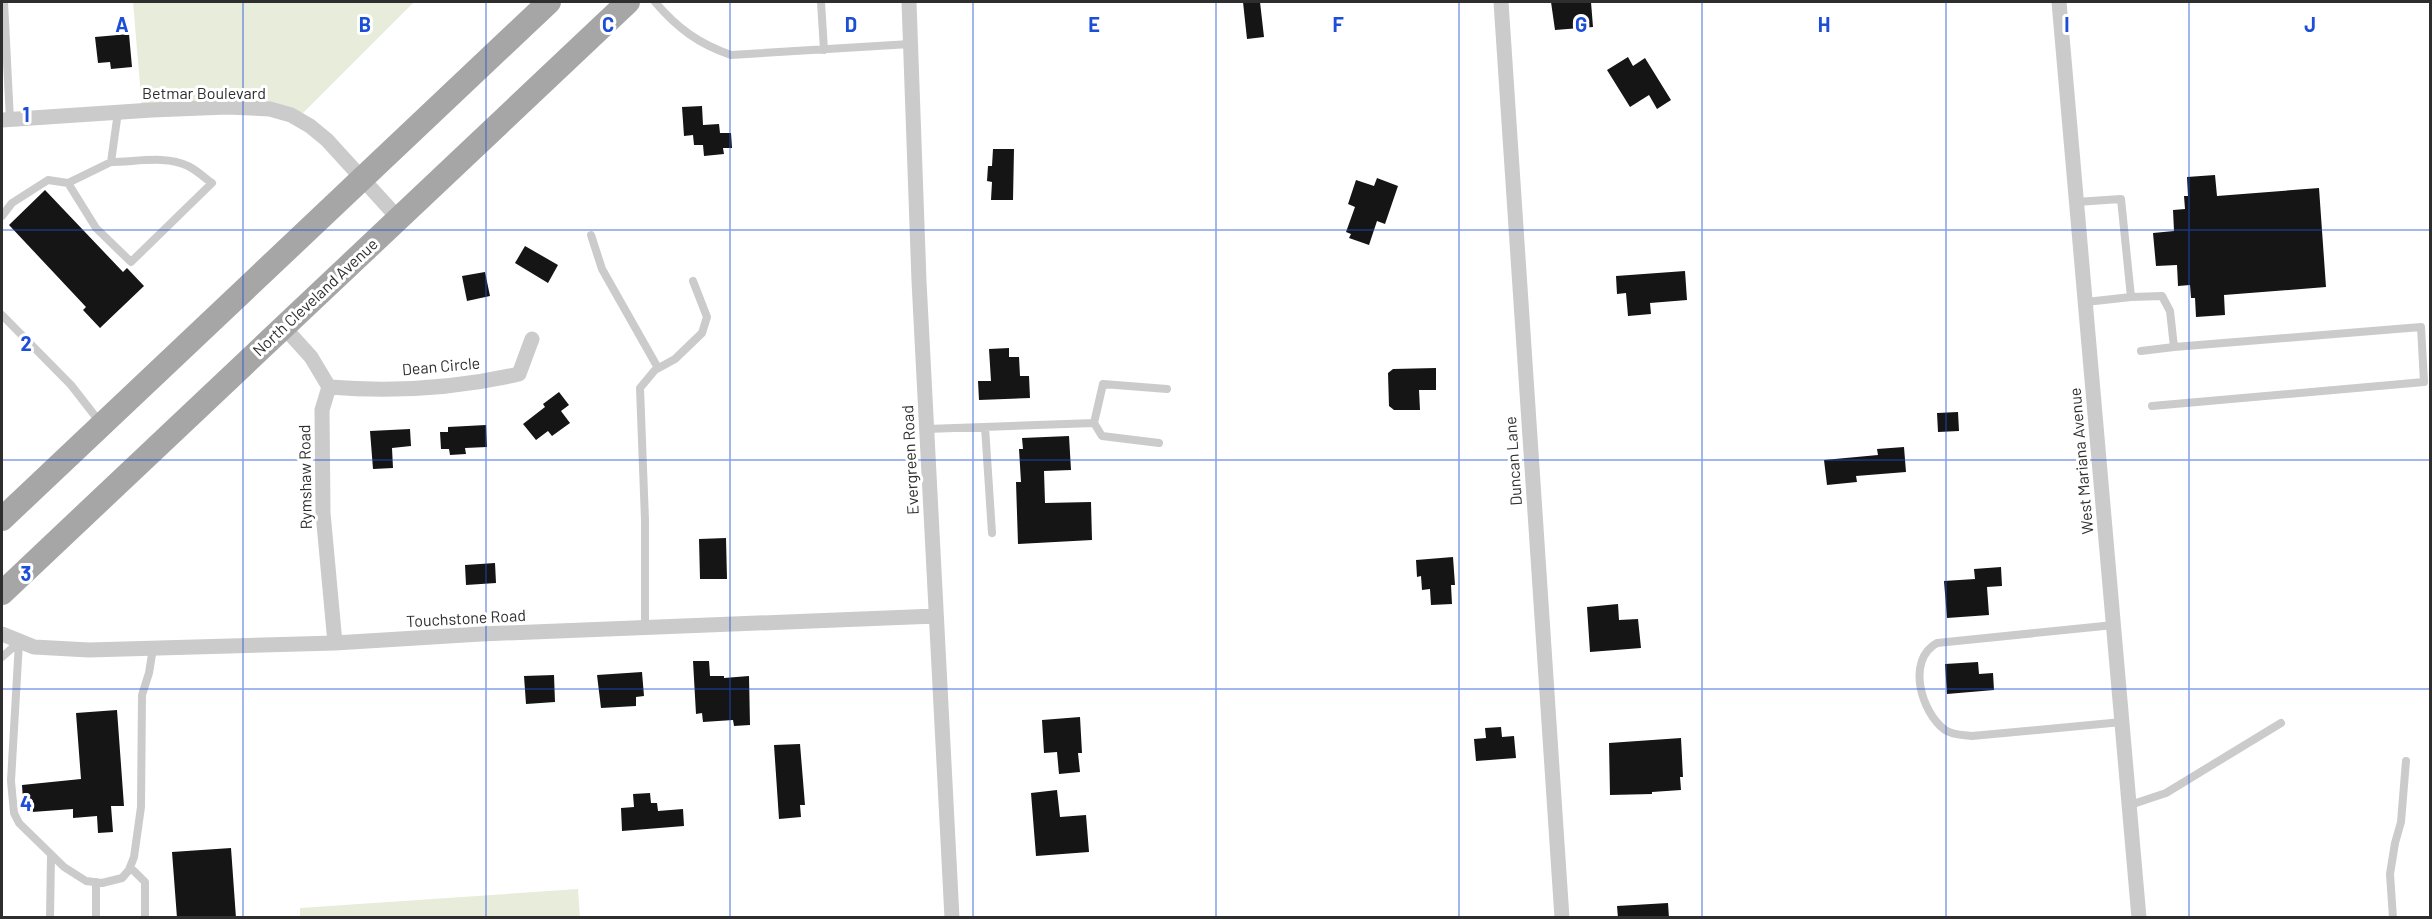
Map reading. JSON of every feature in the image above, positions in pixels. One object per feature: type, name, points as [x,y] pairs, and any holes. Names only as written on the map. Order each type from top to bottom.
[{"type":"main road","points":[[2,519],[549,2]]},
{"type":"main road","name":"North Cleveland Avenue","points":[[2,593],[628,2]]},
{"type":"street","name":"Evergreen Road","points":[[909,2],[927,429],[952,918]]},
{"type":"street","name":"Duncan Lane","points":[[1501,2],[1562,918]]},
{"type":"street","name":"West Mariana Avenue","points":[[2059,2],[2139,918]]},
{"type":"street","name":"Betmar Boulevard","points":[[6,120],[227,107],[270,109],[291,115],[310,126],[327,140],[399,219]]},
{"type":"street","points":[[283,326],[311,357],[329,387]]},
{"type":"street","name":"Dean Circle","points":[[329,387],[369,390],[496,379],[519,374],[532,339]]},
{"type":"street","name":"Rymshaw Road","points":[[329,387],[322,410],[322,513],[335,643]]},
{"type":"street","name":"Touchstone Road","points":[[2,634],[34,647],[78,650],[335,643],[936,616]]},
{"type":"lane","points":[[4,2],[6,120]]},
{"type":"lane","points":[[655,2],[691,37],[731,55],[910,44]]},
{"type":"lane","points":[[821,2],[824,50]]},
{"type":"lane","points":[[111,162],[118,112]]},
{"type":"lane","points":[[2,216],[12,203],[48,180],[68,183],[111,162],[151,160],[173,162],[188,166],[212,183],[131,262],[96,228],[68,183]]},
{"type":"lane","points":[[2076,202],[2121,199],[2131,297]]},
{"type":"lane","points":[[591,235],[602,269],[658,368]]},
{"type":"lane","points":[[645,628],[645,520],[640,388],[658,368],[675,359],[702,333],[707,317],[693,281]]},
{"type":"lane","points":[[2086,302],[2162,296],[2170,311],[2174,347]]},
{"type":"lane","points":[[2,315],[71,385],[101,425]]},
{"type":"lane","points":[[2141,351],[2421,327],[2424,382],[2152,406]]},
{"type":"lane","points":[[1159,442],[1102,436],[1094,423],[1103,384],[1167,389]]},
{"type":"lane","points":[[927,429],[1094,423]]},
{"type":"lane","points":[[985,427],[992,533]]},
{"type":"lane","points":[[2114,625],[1937,643],[1928,647],[1924,657],[1920,674],[1921,695],[1937,723],[1952,734],[1972,736],[2122,722]]},
{"type":"lane","points":[[2,657],[19,642]]},
{"type":"lane","points":[[19,642],[14,698],[11,801],[14,813],[19,823],[64,867],[86,881],[102,883],[122,878],[130,867],[139,833],[142,695],[153,648]]},
{"type":"lane","points":[[2130,805],[2166,793],[2282,723]]},
{"type":"lane","points":[[2393,918],[2390,874],[2401,822],[2406,761]]},
{"type":"lane","points":[[50,918],[51,855]]},
{"type":"lane","points":[[130,867],[145,882],[146,918]]},
{"type":"lane","points":[[96,882],[96,918]]},
{"type":"green space","points":[[133,2],[414,2],[295,121],[248,106],[142,108]]},
{"type":"green space","points":[[578,889],[580,917],[300,917],[300,908]]},
{"type":"building","points":[[1243,2],[1260,2],[1264,37],[1247,39]]},
{"type":"building","points":[[1551,2],[1591,2],[1593,27],[1555,30]]},
{"type":"building","points":[[129,34],[132,67],[111,69],[110,62],[98,63],[95,37]]},
{"type":"building","points":[[1628,57],[1633,66],[1645,58],[1671,100],[1657,109],[1649,95],[1630,107],[1607,70]]},
{"type":"building","points":[[702,106],[703,125],[719,124],[720,133],[731,133],[732,148],[723,148],[724,154],[704,156],[703,145],[694,145],[693,135],[684,136],[682,107]]},
{"type":"building","points":[[993,149],[1014,149],[1013,200],[991,200],[992,182],[987,181],[988,166],[992,166]]},
{"type":"building","points":[[2215,175],[2217,196],[2319,188],[2326,287],[2224,295],[2225,315],[2196,317],[2195,298],[2191,298],[2190,285],[2178,286],[2177,265],[2156,266],[2153,233],[2174,231],[2173,210],[2185,209],[2184,196],[2188,196],[2187,177]]},
{"type":"building","points":[[1377,178],[1398,186],[1385,224],[1377,221],[1369,245],[1349,238],[1351,234],[1346,232],[1355,207],[1348,204],[1356,180],[1374,186]]},
{"type":"building","points":[[45,190],[123,272],[127,268],[144,286],[100,328],[83,310],[86,307],[9,225]]},
{"type":"building","points":[[525,246],[558,265],[548,283],[515,263]]},
{"type":"building","points":[[1685,271],[1687,300],[1650,303],[1651,314],[1628,316],[1626,293],[1617,294],[1616,276]]},
{"type":"building","points":[[485,272],[490,296],[467,301],[462,276]]},
{"type":"building","points":[[1009,348],[1009,357],[1019,357],[1020,376],[1029,376],[1030,398],[979,400],[978,381],[991,381],[989,349]]},
{"type":"building","points":[[1436,368],[1436,390],[1419,390],[1420,410],[1394,410],[1389,406],[1388,373],[1393,369]]},
{"type":"building","points":[[559,392],[569,405],[561,411],[570,423],[552,436],[548,431],[536,440],[523,424],[545,407],[543,404]]},
{"type":"building","points":[[1958,412],[1959,431],[1938,432],[1937,413]]},
{"type":"building","points":[[486,425],[487,447],[465,448],[466,454],[450,455],[449,449],[441,449],[440,432],[448,432],[448,427]]},
{"type":"building","points":[[410,429],[411,446],[392,448],[393,468],[373,469],[370,431]]},
{"type":"building","points":[[1069,436],[1071,470],[1044,471],[1045,503],[1091,502],[1092,540],[1018,544],[1016,482],[1021,482],[1019,449],[1023,449],[1022,438]]},
{"type":"building","points":[[1904,447],[1906,472],[1856,476],[1857,482],[1827,485],[1824,460],[1878,455],[1877,449]]},
{"type":"building","points":[[726,538],[727,579],[700,579],[699,539]]},
{"type":"building","points":[[1453,557],[1455,585],[1451,585],[1452,604],[1431,605],[1430,589],[1422,590],[1421,576],[1417,577],[1416,560]]},
{"type":"building","points":[[495,563],[496,583],[466,585],[465,565]]},
{"type":"building","points":[[2001,567],[2002,586],[1987,587],[1989,615],[1947,618],[1944,581],[1975,579],[1974,569]]},
{"type":"building","points":[[1618,604],[1619,620],[1638,619],[1641,648],[1590,652],[1587,607]]},
{"type":"building","points":[[693,661],[709,661],[710,676],[724,676],[724,678],[749,676],[750,725],[734,726],[733,720],[703,722],[702,713],[696,714]]},
{"type":"building","points":[[1978,662],[1979,674],[1993,673],[1994,690],[1947,694],[1945,664]]},
{"type":"building","points":[[642,672],[644,696],[636,697],[636,706],[601,708],[597,675]]},
{"type":"building","points":[[554,675],[555,702],[526,704],[524,676]]},
{"type":"building","points":[[117,710],[124,806],[111,806],[113,832],[98,833],[97,816],[73,818],[73,809],[32,812],[31,800],[23,800],[22,785],[81,779],[76,713]]},
{"type":"building","points":[[1080,717],[1082,753],[1078,753],[1080,772],[1059,774],[1057,752],[1044,753],[1042,720]]},
{"type":"building","points":[[1501,727],[1502,737],[1514,736],[1516,758],[1476,761],[1474,739],[1486,738],[1485,728]]},
{"type":"building","points":[[1681,738],[1683,777],[1680,777],[1681,790],[1652,792],[1652,794],[1610,795],[1609,743]]},
{"type":"building","points":[[800,744],[805,805],[800,805],[801,817],[779,819],[774,745]]},
{"type":"building","points":[[1057,790],[1060,817],[1086,815],[1089,852],[1036,856],[1031,793]]},
{"type":"building","points":[[650,793],[651,803],[657,803],[658,811],[683,809],[684,826],[622,831],[621,808],[634,807],[633,794]]},
{"type":"building","points":[[231,848],[236,918],[177,918],[172,852]]},
{"type":"building","points":[[1668,903],[1669,918],[1618,918],[1617,906]]}]
